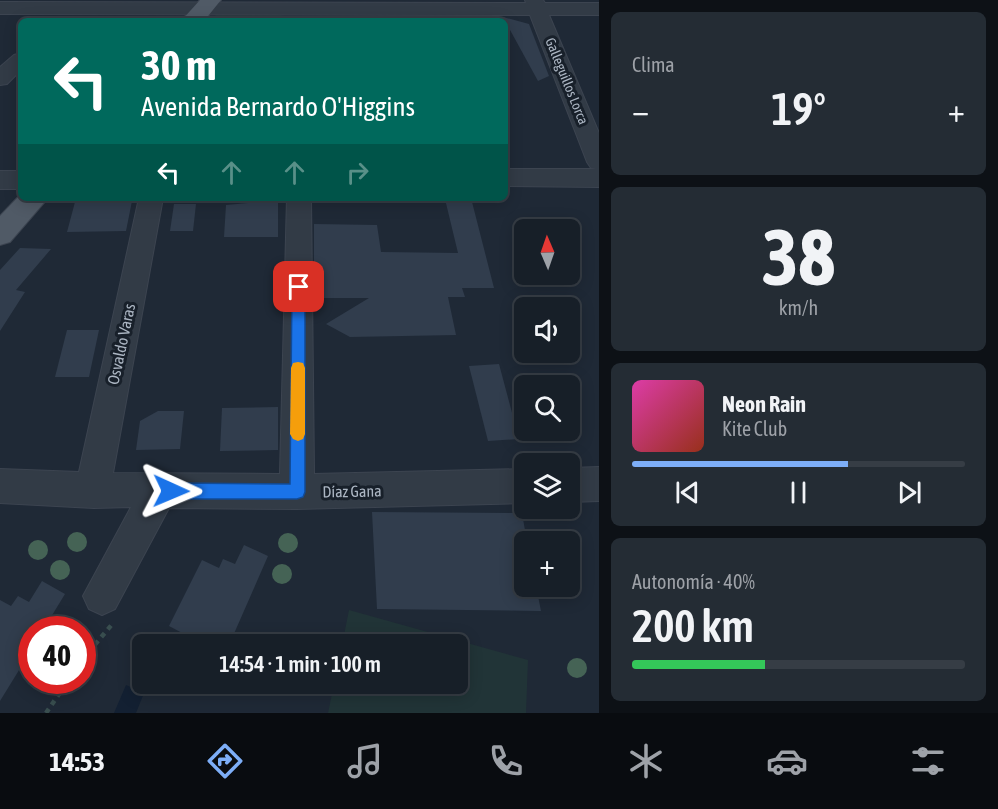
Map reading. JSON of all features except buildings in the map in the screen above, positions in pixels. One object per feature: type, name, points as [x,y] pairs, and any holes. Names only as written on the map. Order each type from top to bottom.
[{"type":"main road","points":[[0,234],[31,201]]},
{"type":"street","points":[[0,8],[49,14],[536,4],[599,9]]},
{"type":"street","name":"Galleguillos Lorca","points":[[536,4],[599,162]]},
{"type":"street","points":[[0,79],[18,62]]},
{"type":"street","points":[[508,178],[599,178]]},
{"type":"street","points":[[0,180],[18,180]]},
{"type":"street","name":"Osvaldo Varas","points":[[94,491],[98,455],[150,201]]},
{"type":"street","points":[[297,492],[299,201]]},
{"type":"street","points":[[580,485],[599,484]]},
{"type":"street","name":"Díaz Gana","points":[[0,486],[94,491],[297,492],[514,486]]},
{"type":"street","points":[[102,596],[159,491]]},
{"type":"path","points":[[46,713],[59,694]]},
{"type":"green space","points":[[218,14],[281,15],[286,18],[211,18]]},
{"type":"green space","points":[[349,610],[435,634],[344,634]]},
{"type":"green space","points":[[468,643],[528,660],[526,713],[328,713],[332,694],[468,694]]},
{"type":"water","points":[[126,685],[132,688],[132,694],[144,694],[136,713],[114,713]]},
{"type":"slow traffic","points":[[298,368],[298,434]]},
{"type":"route","points":[[171,491],[297,492],[299,287]]}]
